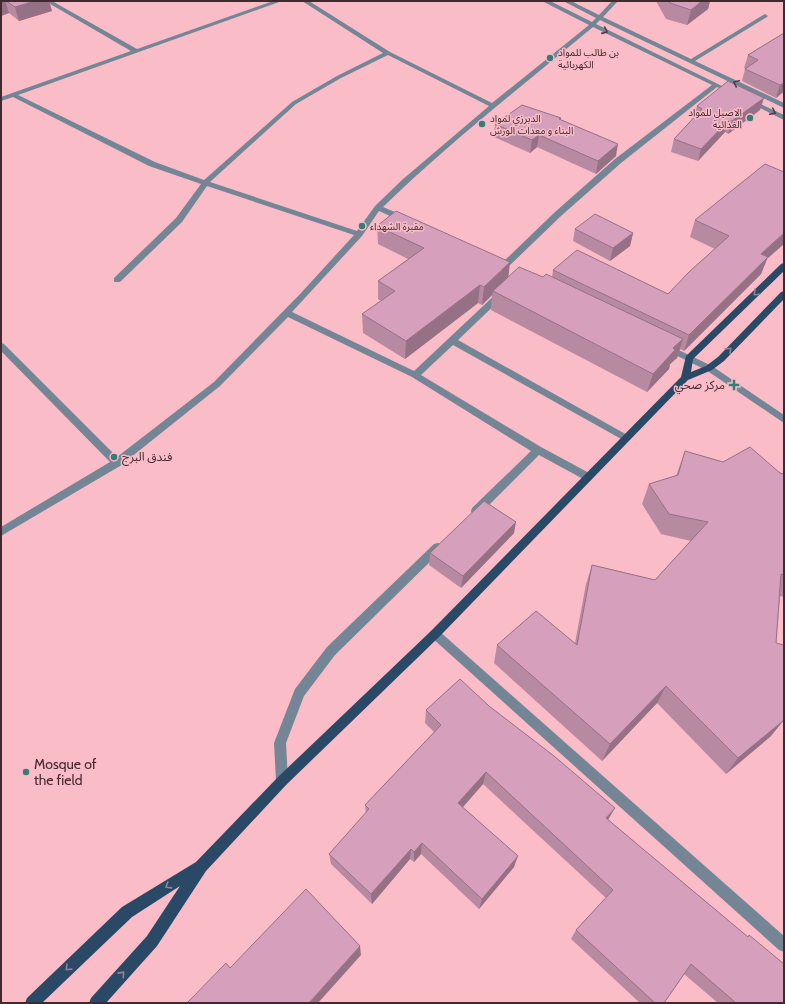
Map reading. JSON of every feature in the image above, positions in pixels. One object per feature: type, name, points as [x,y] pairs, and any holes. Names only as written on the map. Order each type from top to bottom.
[{"type":"main road","points":[[685,378],[689,358],[784,266]]},
{"type":"main road","points":[[96,1003],[152,940],[201,866],[282,781],[435,634],[685,378],[709,368],[720,359],[784,294]]},
{"type":"main road","points":[[32,1003],[127,912],[201,866]]},
{"type":"street","points":[[48,1],[136,51]]},
{"type":"street","points":[[1,99],[15,96],[136,51],[279,1]]},
{"type":"street","points":[[305,1],[388,54],[493,106]]},
{"type":"street","points":[[545,1],[730,91]]},
{"type":"street","points":[[566,1],[598,18],[784,106]]},
{"type":"street","points":[[1,532],[117,462],[217,384],[287,313],[359,234],[378,208],[405,182],[493,106],[592,25],[615,1]]},
{"type":"street","points":[[691,62],[765,16]]},
{"type":"street","points":[[117,280],[179,220],[205,183],[294,104],[338,77],[388,54]]},
{"type":"street","points":[[514,272],[500,265],[618,161],[716,85]]},
{"type":"street","points":[[15,96],[152,164],[359,234]]},
{"type":"street","points":[[743,98],[784,118]]},
{"type":"street","points":[[378,208],[409,221]]},
{"type":"street","points":[[415,375],[509,286]]},
{"type":"street","points":[[287,313],[415,375],[538,450],[588,477]]},
{"type":"street","points":[[451,340],[626,438]]},
{"type":"street","points":[[661,344],[709,368],[784,420]]},
{"type":"street","points":[[1,346],[117,462]]},
{"type":"street","points":[[465,520],[538,450]]},
{"type":"street","points":[[282,781],[280,743],[299,693],[331,651],[449,537]]},
{"type":"street","points":[[435,634],[784,945]]},
{"type":"building","points":[[6,1],[35,1],[15,7]]},
{"type":"building","points":[[669,1],[702,1],[691,10],[670,3]]},
{"type":"building","points":[[784,33],[784,83],[780,85],[745,69],[758,60],[748,55]]},
{"type":"building","points":[[728,81],[764,98],[732,121],[729,120],[701,149],[674,139],[702,109],[697,106]]},
{"type":"building","points":[[522,105],[561,118],[559,119],[618,144],[598,161],[539,135],[532,140],[495,124]]},
{"type":"building","points":[[765,164],[784,172],[784,233],[761,254],[768,257],[689,335],[553,270],[577,250],[668,294],[689,272],[729,236],[695,220]]},
{"type":"building","points":[[396,211],[510,262],[484,287],[480,285],[406,341],[362,314],[395,291],[378,281],[424,248],[377,226]]},
{"type":"building","points":[[595,214],[633,233],[613,248],[575,229]]},
{"type":"building","points":[[519,267],[543,277],[546,274],[683,339],[673,348],[675,350],[653,374],[493,291]]},
{"type":"building","points":[[750,447],[780,473],[784,474],[784,575],[781,574],[776,643],[784,645],[784,720],[738,758],[666,686],[610,744],[497,645],[536,611],[577,645],[592,565],[655,580],[708,522],[669,514],[649,484],[678,475],[685,451],[723,462]]},
{"type":"building","points":[[484,501],[516,522],[463,576],[430,553]]},
{"type":"building","points":[[460,679],[489,706],[554,756],[615,808],[606,818],[748,937],[749,935],[784,964],[784,1003],[736,1003],[691,964],[664,1003],[655,1003],[576,930],[613,890],[486,772],[458,803],[518,856],[482,899],[422,843],[414,852],[411,849],[371,894],[329,854],[369,809],[365,805],[441,725],[426,710]]},
{"type":"building","points":[[306,889],[360,946],[309,1003],[187,1003],[226,963],[230,968]]},
{"type":"place","name":"بن طالب للمواد الكهربائية","points":[[550,58]]},
{"type":"place","name":"الاصيل للمواد الغذائية","points":[[750,118]]},
{"type":"place","name":"الدبرزي لمواد البناء و معدات الورش","points":[[482,124]]},
{"type":"place","name":"مقبرة الشهداء","points":[[362,226]]},
{"type":"place","name":"مركز صحي","points":[[734,385]]},
{"type":"place","name":"فندق البرج","points":[[114,457]]},
{"type":"place","name":"Mosque of the field","points":[[26,772]]}]
